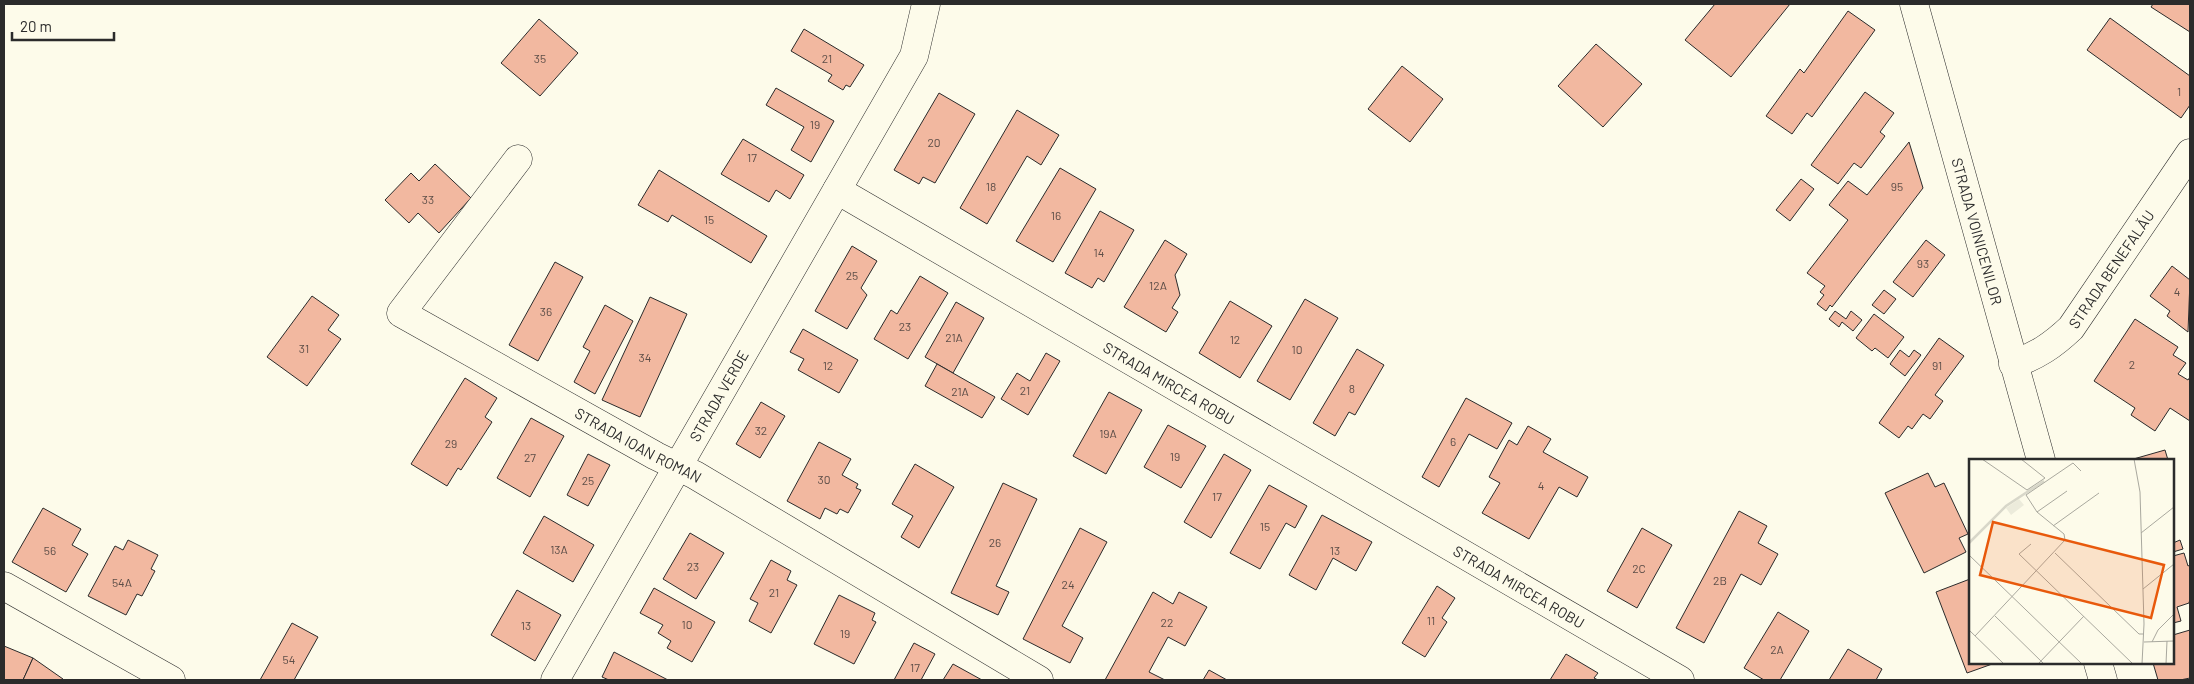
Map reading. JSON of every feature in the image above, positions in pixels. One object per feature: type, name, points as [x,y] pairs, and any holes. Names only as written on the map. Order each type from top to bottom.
[{"type":"street","points":[[837,190],[914,56],[926,4]]},
{"type":"street","name":"STRADA VOINICENILOR","points":[[1914,4],[2040,459]]},
{"type":"street","name":"STRADA BENEFALĂU","points":[[2013,364],[2030,359],[2050,348],[2071,328],[2190,152]]},
{"type":"street","name":"STRADA IOAN ROMAN","points":[[518,159],[401,313],[678,467],[1039,680]]},
{"type":"street","name":"STRADA VERDE","points":[[556,680],[837,190]]},
{"type":"street","name":"STRADA MIRCEA ROBU","points":[[837,190],[1680,680]]},
{"type":"street","points":[[4,586],[171,680]]},
{"type":"street","points":[[2098,664],[2103,680]]},
{"type":"building","points":[[1715,4],[1790,4],[1731,77],[1685,40]]},
{"type":"building","points":[[2153,4],[2190,4],[2190,32],[2151,7]]},
{"type":"building","points":[[1848,11],[1875,30],[1812,117],[1807,113],[1792,134],[1766,116],[1800,69],[1804,73]]},
{"type":"building","points":[[2110,18],[2190,76],[2190,105],[2181,118],[2087,50]]},
{"type":"building","points":[[539,19],[578,53],[540,96],[501,63]]},
{"type":"building","points":[[804,29],[864,65],[850,87],[846,85],[843,90],[828,81],[832,75],[791,51]]},
{"type":"building","points":[[1596,44],[1642,84],[1603,127],[1558,86]]},
{"type":"building","points":[[1402,66],[1443,99],[1410,142],[1368,109]]},
{"type":"building","points":[[776,88],[834,121],[811,162],[791,150],[804,127],[766,105]]},
{"type":"building","points":[[1865,92],[1894,113],[1880,132],[1885,136],[1861,168],[1854,163],[1838,184],[1811,165]]},
{"type":"building","points":[[939,93],[975,114],[935,183],[923,177],[919,184],[894,170]]},
{"type":"building","points":[[1017,110],[1059,135],[1041,165],[1027,156],[987,224],[960,208]]},
{"type":"building","points":[[743,139],[804,175],[790,199],[776,190],[769,202],[721,174]]},
{"type":"building","points":[[1909,142],[1923,188],[1832,307],[1830,305],[1826,311],[1817,304],[1824,295],[1820,292],[1825,286],[1807,273],[1848,220],[1829,205],[1848,181],[1867,195]]},
{"type":"building","points":[[435,164],[471,198],[439,233],[418,213],[409,223],[385,200],[411,173],[419,181]]},
{"type":"building","points":[[1060,168],[1096,189],[1053,262],[1016,241]]},
{"type":"building","points":[[659,170],[767,236],[751,263],[672,215],[668,222],[638,205]]},
{"type":"building","points":[[1801,179],[1814,189],[1790,221],[1776,210]]},
{"type":"building","points":[[1100,211],[1134,230],[1104,282],[1098,278],[1092,288],[1065,273]]},
{"type":"building","points":[[1165,240],[1187,254],[1175,275],[1180,295],[1172,308],[1178,312],[1166,332],[1124,307]]},
{"type":"building","points":[[1926,240],[1945,255],[1913,297],[1893,282]]},
{"type":"building","points":[[852,246],[877,261],[861,288],[867,295],[847,329],[815,311]]},
{"type":"building","points":[[555,262],[583,277],[538,361],[509,345]]},
{"type":"building","points":[[2172,266],[2190,280],[2188,332],[2167,316],[2170,311],[2150,296]]},
{"type":"building","points":[[920,276],[948,293],[908,359],[874,339],[891,310],[897,314]]},
{"type":"building","points":[[1884,290],[1896,299],[1884,314],[1872,305]]},
{"type":"building","points":[[312,296],[339,315],[328,330],[341,339],[307,386],[267,357]]},
{"type":"building","points":[[650,297],[687,314],[640,417],[602,400]]},
{"type":"building","points":[[1305,299],[1338,318],[1290,400],[1257,381]]},
{"type":"building","points":[[1230,301],[1272,326],[1240,378],[1199,353]]},
{"type":"building","points":[[956,302],[984,318],[953,373],[925,357]]},
{"type":"building","points":[[605,305],[633,321],[595,394],[574,382],[590,351],[583,347]]},
{"type":"building","points":[[1835,311],[1846,319],[1851,311],[1862,320],[1853,331],[1842,322],[1839,327],[1829,319]]},
{"type":"building","points":[[1874,314],[1904,337],[1888,358],[1875,348],[1872,351],[1856,338]]},
{"type":"building","points":[[2135,319],[2178,347],[2173,355],[2186,363],[2178,374],[2188,380],[2190,377],[2190,421],[2170,408],[2155,431],[2131,415],[2135,408],[2094,381]]},
{"type":"building","points":[[803,329],[858,360],[839,393],[798,370],[804,359],[790,352]]},
{"type":"building","points":[[1939,338],[1964,356],[1935,395],[1943,401],[1930,419],[1923,414],[1912,429],[1908,426],[1899,438],[1879,423]]},
{"type":"building","points":[[1357,349],[1384,365],[1355,415],[1349,412],[1335,436],[1313,423]]},
{"type":"building","points":[[1900,350],[1909,357],[1914,350],[1921,355],[1905,376],[1890,364]]},
{"type":"building","points":[[1046,353],[1060,361],[1028,415],[1001,399],[1017,373],[1030,381]]},
{"type":"building","points":[[937,364],[995,397],[982,418],[925,386]]},
{"type":"building","points":[[465,378],[497,398],[485,417],[492,422],[461,470],[458,468],[447,486],[411,464]]},
{"type":"building","points":[[1109,392],[1142,410],[1106,474],[1073,456]]},
{"type":"building","points":[[1466,398],[1512,423],[1497,449],[1469,434],[1439,487],[1422,477]]},
{"type":"building","points":[[761,402],[785,416],[760,458],[736,444]]},
{"type":"building","points":[[531,418],[564,436],[530,497],[497,478]]},
{"type":"building","points":[[1168,425],[1206,446],[1181,488],[1144,467]]},
{"type":"building","points":[[1528,426],[1551,439],[1543,452],[1588,477],[1577,497],[1559,487],[1529,539],[1482,513],[1500,483],[1489,477],[1509,440],[1517,445]]},
{"type":"building","points":[[819,442],[851,459],[842,475],[858,484],[856,488],[861,490],[848,513],[840,509],[837,514],[825,508],[820,519],[787,501]]},
{"type":"building","points":[[2165,450],[2168,459],[2134,459]]},
{"type":"building","points":[[588,454],[610,465],[588,506],[567,495]]},
{"type":"building","points":[[1224,454],[1251,470],[1211,538],[1184,522]]},
{"type":"building","points":[[915,464],[954,487],[919,548],[901,537],[913,516],[892,504]]},
{"type":"building","points":[[1928,473],[1935,487],[1944,483],[1968,534],[1959,538],[1966,552],[1924,573],[1885,493]]},
{"type":"building","points":[[1003,483],[1037,499],[996,586],[1009,592],[998,615],[951,593]]},
{"type":"building","points":[[1269,485],[1307,506],[1295,528],[1286,523],[1260,569],[1230,553]]},
{"type":"building","points":[[43,508],[81,529],[72,545],[88,554],[66,592],[12,562]]},
{"type":"building","points":[[1739,511],[1767,526],[1758,543],[1778,554],[1761,585],[1741,574],[1704,643],[1676,628]]},
{"type":"building","points":[[1322,515],[1372,542],[1356,571],[1333,558],[1316,590],[1289,575]]},
{"type":"building","points":[[544,516],[594,545],[573,582],[523,553]]},
{"type":"building","points":[[1080,528],[1107,542],[1062,626],[1083,638],[1070,663],[1023,639]]},
{"type":"building","points":[[1642,528],[1672,545],[1637,608],[1607,591]]},
{"type":"building","points":[[690,533],[724,553],[696,599],[663,579]]},
{"type":"building","points":[[128,540],[158,555],[151,569],[155,571],[142,596],[137,594],[126,615],[88,596],[115,546],[123,550]]},
{"type":"building","points":[[2180,540],[2183,549],[2174,552],[2174,543]]},
{"type":"building","points":[[2184,553],[2188,566],[2190,565],[2190,599],[2189,603],[2177,607],[2181,621],[2174,623],[2174,556]]},
{"type":"building","points":[[771,560],[791,571],[787,580],[797,585],[771,633],[749,621],[758,603],[750,599]]},
{"type":"building","points":[[1969,579],[1969,664],[1992,664],[1967,673],[1936,592]]},
{"type":"building","points":[[1437,586],[1455,598],[1442,618],[1447,622],[1425,657],[1402,643]]},
{"type":"building","points":[[654,588],[715,622],[692,662],[667,648],[671,641],[658,633],[663,625],[640,613]]},
{"type":"building","points":[[517,590],[561,615],[535,661],[491,635]]},
{"type":"building","points":[[1153,592],[1173,604],[1179,592],[1207,607],[1185,646],[1168,637],[1149,672],[1165,680],[1105,680]]},
{"type":"building","points":[[839,595],[875,613],[872,620],[876,622],[854,664],[814,644]]},
{"type":"building","points":[[1778,612],[1809,631],[1780,680],[1764,680],[1744,668]]},
{"type":"building","points":[[292,623],[318,637],[294,680],[260,680]]},
{"type":"building","points":[[2190,630],[2190,678],[2158,680],[2153,664],[2174,664],[2174,635]]},
{"type":"building","points":[[914,643],[935,654],[921,680],[894,680]]},
{"type":"building","points":[[4,646],[33,658],[23,680],[4,680]]},
{"type":"building","points":[[1848,649],[1882,669],[1876,680],[1829,680]]},
{"type":"building","points":[[614,652],[668,680],[609,680],[602,677]]},
{"type":"building","points":[[1566,654],[1598,673],[1594,678],[1598,680],[1550,680]]},
{"type":"building","points":[[33,658],[63,679],[23,680]]},
{"type":"building","points":[[953,664],[982,680],[943,680]]},
{"type":"building","points":[[1209,670],[1227,680],[1203,680]]}]
